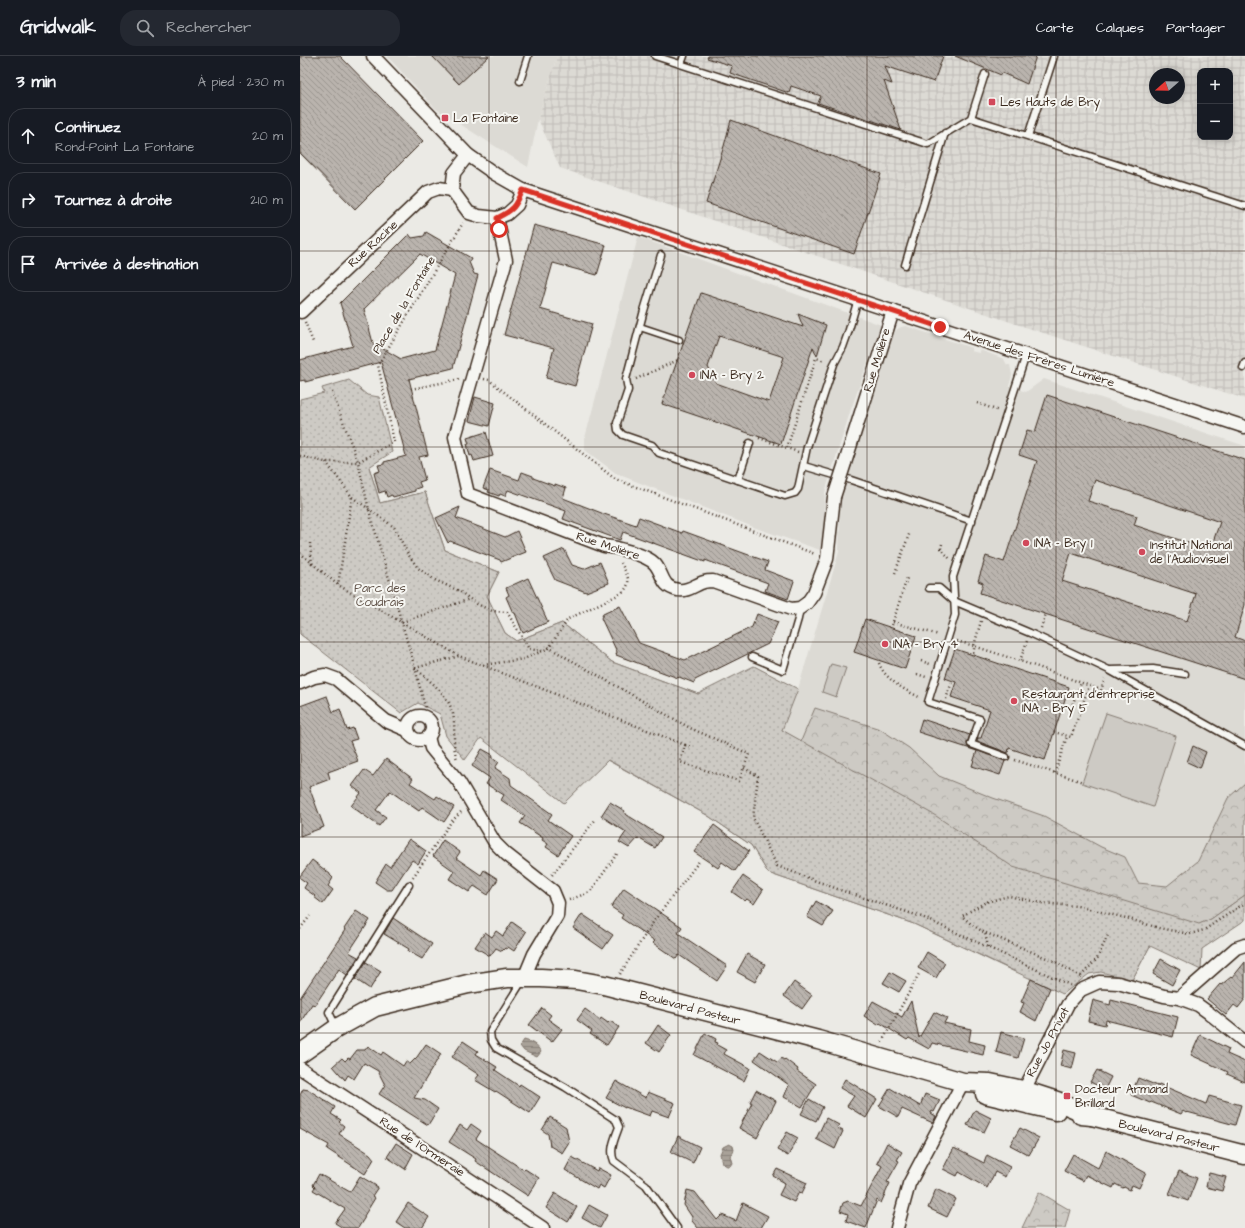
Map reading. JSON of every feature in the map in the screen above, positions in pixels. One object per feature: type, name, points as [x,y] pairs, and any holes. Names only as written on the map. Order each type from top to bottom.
[{"type":"main road","name":"Boulevard Pasteur","points":[[300,1054],[337,1028],[374,1007],[412,999],[468,984],[507,978],[576,980],[612,987],[818,1040],[963,1082],[990,1083],[1021,1096],[1057,1101],[1092,1116],[1245,1156]]},
{"type":"main road","name":"Boulevard Pasteur","points":[[300,1068],[323,1050],[412,999]]},
{"type":"street","name":"Avenue des Frères Lumière","points":[[373,56],[468,155],[495,174],[523,190],[1245,427]]},
{"type":"street","points":[[468,155],[454,173],[452,190],[469,213],[497,218],[506,214],[517,205],[523,190]]},
{"type":"street","name":"Rue Racine","points":[[301,312],[428,192],[439,188],[452,190]]},
{"type":"street","name":"Rue Molière","points":[[497,218],[506,260],[455,437],[468,494],[604,546],[614,547],[648,558],[656,565],[662,580],[667,586],[679,590],[686,590],[705,581],[713,581],[791,609],[800,608],[807,603],[814,593],[827,559],[834,497],[893,311]]},
{"type":"street","points":[[300,683],[314,677],[325,675],[336,679],[386,721],[407,730]]},
{"type":"street","points":[[428,737],[420,740],[414,739],[409,735],[407,730],[408,724],[412,718],[424,716],[431,723],[432,729],[428,737],[431,748],[459,782],[495,843],[506,854],[553,891],[558,903],[557,916],[534,954],[524,978]]},
{"type":"street","points":[[1179,998],[1236,948],[1245,945]]},
{"type":"street","points":[[1086,988],[1099,982],[1118,983],[1164,996],[1179,998],[1198,1005],[1245,1042]]},
{"type":"street","name":"Rue Jo Privat","points":[[1021,1096],[1068,1004],[1086,988]]},
{"type":"street","name":"Rue de l'Ormeraie","points":[[300,1068],[543,1228]]},
{"type":"street","points":[[897,1228],[909,1184],[963,1082]]},
{"type":"lane","points":[[520,81],[528,56]]},
{"type":"lane","points":[[655,56],[928,144],[971,118],[984,74]]},
{"type":"lane","points":[[681,64],[684,56]]},
{"type":"lane","points":[[1028,136],[1054,56]]},
{"type":"lane","points":[[971,118],[1245,206]]},
{"type":"lane","points":[[905,265],[945,133]]},
{"type":"lane","points":[[661,254],[626,379],[628,390],[617,424],[618,430],[623,435],[652,445],[659,454],[785,496],[794,493],[798,489],[807,447],[834,364],[843,347],[848,333],[858,299]]},
{"type":"lane","points":[[640,327],[679,340]]},
{"type":"lane","points":[[1006,757],[971,744],[980,719],[928,702],[951,640],[955,616],[953,577],[1026,355]]},
{"type":"lane","points":[[738,480],[750,443]]},
{"type":"lane","points":[[804,466],[851,480],[972,521]]},
{"type":"lane","points":[[929,588],[939,588],[954,601],[1109,670],[1245,746]]},
{"type":"lane","points":[[752,657],[783,670],[800,608]]},
{"type":"lane","points":[[1109,670],[1153,669],[1185,674]]},
{"type":"lane","points":[[337,1028],[329,1012],[410,882]]},
{"type":"lane","points":[[524,978],[490,1032],[491,1040],[496,1048],[565,1087],[616,1120],[619,1127],[612,1149],[614,1161],[646,1185],[677,1228]]},
{"type":"path","name":"Place de la Fontaine","points":[[358,462],[394,442],[378,365],[469,213]]},
{"type":"path","points":[[301,312],[313,342]]},
{"type":"path","points":[[787,448],[816,358],[834,364]]},
{"type":"path","points":[[627,383],[678,360]]},
{"type":"path","points":[[411,389],[472,376],[489,380],[615,479],[827,559]]},
{"type":"path","points":[[332,392],[358,462],[369,510],[415,668],[425,707],[424,716]]},
{"type":"path","points":[[977,403],[995,409]]},
{"type":"path","points":[[750,443],[752,436],[806,454]]},
{"type":"path","points":[[300,456],[325,462],[358,462]]},
{"type":"path","points":[[325,462],[352,497],[394,527],[408,554],[418,568],[435,580],[459,591],[477,604],[492,611],[507,612],[529,649],[542,651]]},
{"type":"path","points":[[338,584],[352,497]]},
{"type":"path","points":[[895,573],[910,532]]},
{"type":"path","points":[[310,543],[312,564]]},
{"type":"path","points":[[483,665],[524,658],[548,648],[568,619],[620,594],[627,589],[629,580],[614,547]]},
{"type":"path","points":[[300,552],[312,564],[338,584],[460,656],[692,747]]},
{"type":"path","points":[[907,578],[893,624],[974,646],[1101,690],[1105,677]]},
{"type":"path","points":[[402,622],[470,599]]},
{"type":"path","points":[[973,655],[983,613]]},
{"type":"path","points":[[1042,625],[1046,614]]},
{"type":"path","points":[[1020,661],[1027,640]]},
{"type":"path","points":[[548,648],[690,728],[750,754],[739,781],[680,762],[685,745]]},
{"type":"path","points":[[415,668],[460,656]]},
{"type":"path","points":[[921,661],[930,664]]},
{"type":"path","points":[[879,663],[881,668],[896,684],[928,702]]},
{"type":"path","points":[[415,668],[444,694],[451,706],[454,721],[453,741],[455,753],[459,763],[459,782]]},
{"type":"path","points":[[917,674],[926,678]]},
{"type":"path","points":[[943,707],[952,682]]},
{"type":"path","points":[[1064,705],[1071,708],[1081,683]]},
{"type":"path","points":[[1054,732],[1071,737],[1089,686]]},
{"type":"path","points":[[1055,773],[1067,736]]},
{"type":"path","points":[[1006,757],[1083,782]]},
{"type":"path","points":[[744,768],[758,776],[753,818],[777,866],[840,890],[922,917],[988,947],[1086,988]]},
{"type":"path","points":[[410,882],[451,822],[459,813],[472,805]]},
{"type":"path","points":[[545,884],[596,819]]},
{"type":"path","points":[[558,903],[590,892],[617,854]]},
{"type":"path","points":[[612,987],[654,921],[700,860]]},
{"type":"path","points":[[1086,988],[1080,977],[1054,961],[985,933],[962,916],[986,902],[1009,896],[1041,903],[1077,906],[1159,928],[1190,934],[1204,930],[1245,903]]},
{"type":"path","points":[[300,929],[310,916]]},
{"type":"path","points":[[985,933],[988,947]]},
{"type":"path","points":[[1080,977],[1097,959],[1108,935]]},
{"type":"path","points":[[874,1057],[920,972]]},
{"type":"shaded area","points":[[387,56],[557,56],[538,119],[528,167],[436,109]]},
{"type":"shaded area","points":[[557,56],[1245,56],[1245,399],[1019,325],[560,168],[538,119]]},
{"type":"shaded area","points":[[638,237],[881,325],[850,412],[825,492],[824,529],[820,550],[756,528],[617,474],[585,450],[585,438]]},
{"type":"shaded area","points":[[906,326],[972,348],[971,351],[979,353],[980,350],[1004,359],[1007,365],[1010,365],[1012,375],[1009,386],[1026,392],[1044,379],[1245,446],[1245,895],[1199,924],[1013,867],[781,730],[798,689],[839,552],[840,502],[842,490],[892,338],[896,330]]},
{"type":"shaded area","points":[[524,1040],[538,1047],[541,1052],[537,1057],[524,1051],[520,1046]]},
{"type":"shaded area","points":[[729,1144],[733,1146],[734,1150],[730,1156],[732,1163],[730,1166],[727,1166],[722,1163],[720,1154],[723,1147]]},
{"type":"green space","name":"Parc des Coudrais","points":[[349,380],[367,395],[379,397],[392,452],[369,467],[380,503],[425,492],[445,550],[499,572],[487,596],[505,633],[516,641],[562,623],[612,662],[698,694],[754,666],[798,689],[782,730],[936,816],[1013,867],[1199,924],[1211,919],[1245,895],[1245,920],[1202,949],[1201,970],[1150,946],[1132,980],[1101,972],[1089,974],[1063,994],[914,924],[768,873],[751,845],[707,815],[608,760],[564,803],[481,738],[465,760],[446,736],[440,714],[418,703],[401,713],[300,634],[300,399],[324,393],[322,388]]},
{"type":"green space","name":"Parc des Coudrais","points":[[300,419],[369,467],[380,503],[425,492],[445,550],[499,572],[487,596],[505,633],[516,641],[562,623],[612,662],[698,694],[781,730],[801,741],[815,708],[880,729],[909,748],[939,776],[993,798],[1044,816],[1101,847],[1125,857],[1138,883],[1167,886],[1198,861],[1228,798],[1245,783],[1245,895],[1211,919],[1150,946],[1132,980],[1132,945],[1015,972],[914,924],[768,873],[751,845],[707,815],[607,760],[564,803],[465,719],[320,649],[300,634]]},
{"type":"green space","points":[[831,664],[846,668],[836,697],[822,692]]},
{"type":"green space","points":[[1106,713],[1176,736],[1153,807],[1082,783]]},
{"type":"green space","points":[[1039,1192],[1070,1210],[1065,1228],[1022,1228]]},
{"type":"building","points":[[300,56],[340,56],[423,141],[355,209],[300,153]]},
{"type":"building","points":[[432,56],[489,56],[459,84]]},
{"type":"building","points":[[708,56],[943,56],[934,82],[885,66],[892,84],[884,81],[901,130],[818,103],[821,96],[791,86],[789,93],[730,73],[732,66],[707,58]]},
{"type":"building","points":[[955,56],[1036,56],[1027,84]]},
{"type":"building","points":[[731,120],[881,174],[854,254],[706,203]]},
{"type":"building","points":[[534,225],[606,245],[597,275],[553,263],[540,309],[592,324],[575,386],[546,378],[554,348],[504,335]]},
{"type":"building","points":[[426,232],[471,258],[469,262],[474,274],[478,275],[453,368],[409,379],[428,455],[419,457],[425,480],[419,482],[421,487],[415,489],[415,491],[393,497],[392,495],[387,497],[385,491],[379,493],[374,473],[380,471],[378,465],[406,456],[381,362],[305,382],[305,380],[300,381],[300,360],[353,346],[340,303],[409,234],[412,238],[424,236]],"holes":[[[420,254],[455,275],[435,350],[401,359],[373,343],[364,309]]]},
{"type":"building","name":"INA - Bry 2","points":[[701,293],[803,327],[798,314],[826,325],[817,356],[813,347],[781,444],[662,404]],"holes":[[[719,336],[784,357],[769,402],[716,383],[708,367]]]},
{"type":"building","name":"INA - Bry 1","points":[[1047,395],[1245,460],[1245,605],[1235,637],[1245,641],[1245,679],[980,593],[983,583],[978,581],[986,556],[1004,562],[1037,461],[1019,455],[1027,430],[1035,432]],"holes":[[[1095,480],[1220,522],[1210,550],[1134,525],[1137,516],[1088,501]],[[1071,553],[1196,594],[1187,621],[1062,581]]]},
{"type":"building","points":[[475,397],[495,403],[489,426],[469,421]]},
{"type":"building","points":[[486,432],[493,456],[474,461],[472,455],[470,456],[467,438]]},
{"type":"building","points":[[490,470],[519,480],[522,472],[533,476],[533,478],[555,486],[555,484],[566,488],[563,498],[604,514],[636,525],[639,517],[682,533],[683,531],[768,562],[765,570],[794,581],[788,599],[765,591],[768,583],[705,560],[705,562],[623,532],[620,540],[563,519],[566,511],[508,490],[505,496],[500,494],[499,496],[488,492],[489,490],[483,488]]},
{"type":"building","points":[[460,507],[456,518],[505,537],[517,531],[526,552],[501,562],[500,560],[450,541],[448,543],[436,518]]},
{"type":"building","points":[[564,549],[572,565],[584,569],[600,562],[609,583],[586,592],[555,580],[544,558]]},
{"type":"building","points":[[528,578],[548,622],[523,633],[515,613],[513,613],[506,597],[509,595],[506,588]]},
{"type":"building","points":[[620,606],[639,643],[685,660],[752,627],[757,614],[778,622],[768,644],[695,680],[694,683],[616,655],[617,652],[601,618],[603,614]]},
{"type":"building","name":"INA - Bry 4","points":[[865,619],[916,636],[905,669],[854,652]]},
{"type":"building","name":"Restaurant d'entreprise INA - Bry 5","points":[[955,649],[1069,687],[1045,760],[1009,748],[1008,753],[977,741],[978,738],[981,738],[990,710],[951,697],[956,682],[945,678]]},
{"type":"building","points":[[327,696],[333,712],[340,709],[347,730],[353,728],[357,739],[350,741],[358,761],[328,772],[330,779],[309,787],[324,827],[300,836],[300,706]]},
{"type":"building","points":[[922,719],[970,735],[967,743],[968,747],[1005,761],[1000,775],[972,766],[977,751],[918,732]]},
{"type":"building","points":[[1193,746],[1206,752],[1200,768],[1187,762]]},
{"type":"building","points":[[482,749],[493,755],[492,757],[499,762],[495,768],[510,778],[511,785],[552,814],[548,820],[571,836],[558,855],[546,847],[548,844],[542,840],[543,838],[520,823],[525,816],[501,800],[504,795],[486,784],[490,778],[472,766]]},
{"type":"building","points":[[386,759],[413,779],[410,783],[435,799],[437,796],[454,807],[444,822],[422,807],[419,811],[390,791],[376,810],[386,817],[379,826],[351,806],[361,793],[352,786],[364,770],[373,776]]},
{"type":"building","points":[[610,802],[625,811],[624,813],[662,837],[655,848],[638,838],[629,848],[619,842],[626,832],[601,816]]},
{"type":"building","points":[[714,825],[749,851],[735,871],[722,862],[718,868],[694,852]]},
{"type":"building","points":[[409,839],[426,851],[418,864],[412,860],[392,890],[387,890],[375,882],[386,864],[390,867]]},
{"type":"building","points":[[443,840],[460,852],[456,858],[481,875],[484,870],[498,879],[488,895],[474,886],[469,892],[449,879],[454,871],[433,856]]},
{"type":"building","points":[[312,860],[333,878],[328,886],[333,890],[323,904],[304,888],[307,883],[300,878]]},
{"type":"building","points":[[743,876],[763,890],[754,904],[747,899],[745,901],[732,892]]},
{"type":"building","points":[[624,888],[682,927],[678,933],[727,966],[717,981],[679,955],[676,959],[653,943],[655,941],[621,918],[623,915],[611,907]]},
{"type":"building","points":[[816,901],[833,911],[823,926],[807,917]]},
{"type":"building","points":[[356,911],[370,920],[349,952],[358,957],[347,975],[339,969],[315,1005],[312,1004],[300,1023],[300,998]]},
{"type":"building","points":[[582,914],[613,935],[603,949],[573,928]]},
{"type":"building","points":[[393,918],[432,944],[422,959],[408,951],[409,949],[384,934]]},
{"type":"building","points":[[512,922],[526,932],[514,951],[508,947],[502,951],[496,948],[490,956],[475,947],[485,932],[492,937],[496,931],[503,936]]},
{"type":"building","points":[[927,952],[945,963],[936,978],[918,968]]},
{"type":"building","points":[[747,954],[765,964],[755,982],[737,972]]},
{"type":"building","points":[[1161,959],[1180,970],[1172,985],[1153,974]]},
{"type":"building","points":[[366,962],[381,971],[370,989],[355,979]]},
{"type":"building","points":[[1245,962],[1245,999],[1238,1008],[1234,1005],[1226,1015],[1207,999],[1220,984],[1221,985],[1231,977],[1232,978]]},
{"type":"building","points":[[890,972],[906,981],[899,992],[883,983]]},
{"type":"building","points":[[1031,979],[1050,988],[1036,1021],[1020,1012],[1024,1003],[1021,1002]]},
{"type":"building","points":[[794,982],[812,995],[802,1009],[784,996]]},
{"type":"building","points":[[1093,1000],[1110,1005],[1111,1000],[1178,1017],[1173,1037],[1106,1020],[1105,1025],[1088,1021]]},
{"type":"building","points":[[873,1001],[902,1017],[911,1001],[919,1038],[934,1012],[947,1018],[944,1023],[971,1029],[969,1041],[985,1045],[983,1055],[932,1043],[929,1049],[909,1038],[907,1040],[880,1023],[878,1025],[864,1016]]},
{"type":"building","points":[[542,1008],[551,1015],[548,1019],[562,1029],[552,1042],[529,1025]]},
{"type":"building","points":[[585,1009],[600,1020],[601,1018],[608,1023],[610,1021],[619,1027],[607,1045],[590,1034],[592,1031],[577,1020]]},
{"type":"building","points":[[658,1025],[671,1035],[659,1052],[646,1043]]},
{"type":"building","points":[[1001,1032],[1024,1038],[1018,1058],[996,1052]]},
{"type":"building","points":[[705,1033],[716,1039],[715,1042],[718,1043],[717,1045],[726,1050],[724,1054],[750,1068],[744,1081],[694,1055]]},
{"type":"building","points":[[1200,1035],[1229,1049],[1227,1054],[1245,1062],[1245,1082],[1227,1074],[1228,1072],[1191,1055]]},
{"type":"building","points":[[463,1041],[478,1051],[476,1054],[497,1067],[495,1070],[519,1086],[520,1084],[540,1097],[530,1113],[496,1091],[495,1092],[475,1080],[479,1075],[452,1057]]},
{"type":"building","points":[[426,1044],[441,1054],[414,1098],[425,1100],[438,1109],[428,1125],[379,1094],[385,1085],[378,1071],[364,1063],[354,1079],[348,1075],[345,1080],[333,1066],[342,1058],[345,1061],[348,1058],[350,1059],[357,1050],[365,1050],[368,1046],[381,1055],[383,1052],[403,1066],[406,1061],[410,1064]]},
{"type":"building","points":[[1064,1050],[1076,1053],[1072,1069],[1060,1066]]},
{"type":"building","points":[[760,1051],[777,1062],[781,1058],[784,1060],[785,1059],[798,1069],[797,1071],[816,1084],[802,1107],[784,1097],[789,1085],[754,1060]]},
{"type":"building","points":[[1097,1070],[1111,1077],[1105,1089],[1090,1082]]},
{"type":"building","points":[[1138,1078],[1158,1086],[1159,1084],[1206,1104],[1209,1096],[1241,1105],[1235,1125],[1183,1111],[1181,1114],[1131,1095]]},
{"type":"building","points":[[845,1079],[877,1099],[866,1118],[847,1106],[854,1096],[840,1088]]},
{"type":"building","points":[[616,1081],[646,1098],[648,1092],[675,1103],[669,1117],[652,1111],[650,1116],[625,1108],[606,1098]]},
{"type":"building","points":[[890,1088],[920,1106],[925,1094],[940,1100],[934,1112],[932,1111],[931,1113],[936,1116],[933,1123],[902,1109],[898,1117],[879,1106]]},
{"type":"building","points":[[303,1089],[309,1090],[335,1107],[331,1114],[341,1120],[339,1122],[344,1126],[339,1134],[370,1154],[374,1159],[365,1174],[327,1149],[329,1145],[300,1129],[300,1095]]},
{"type":"building","points":[[756,1090],[776,1101],[757,1138],[739,1128],[752,1103],[750,1102]]},
{"type":"building","points":[[809,1099],[823,1107],[816,1121],[801,1114]]},
{"type":"building","points":[[975,1110],[991,1118],[984,1132],[967,1125]]},
{"type":"building","points":[[550,1117],[566,1127],[569,1142],[562,1153],[550,1146],[548,1134],[542,1130]]},
{"type":"building","points":[[826,1118],[839,1125],[837,1128],[843,1131],[835,1149],[816,1139]]},
{"type":"building","points":[[471,1124],[481,1131],[476,1139],[539,1178],[528,1196],[475,1161],[476,1159],[449,1142],[460,1125],[467,1130]]},
{"type":"building","points":[[1020,1128],[1039,1138],[1029,1155],[1010,1145]]},
{"type":"building","points":[[787,1132],[798,1138],[788,1156],[777,1150]]},
{"type":"building","points":[[678,1136],[700,1147],[693,1163],[671,1152]]},
{"type":"building","points":[[396,1143],[413,1154],[405,1169],[387,1157]]},
{"type":"building","points":[[887,1143],[902,1152],[897,1160],[899,1161],[887,1182],[890,1183],[881,1203],[877,1200],[866,1228],[846,1221],[848,1214],[840,1211],[843,1203],[848,1201],[861,1206],[882,1166],[877,1163]]},
{"type":"building","points":[[954,1148],[984,1163],[987,1155],[1010,1167],[1005,1177],[995,1172],[987,1188],[959,1172],[957,1176],[943,1169]]},
{"type":"building","points":[[1106,1151],[1146,1173],[1139,1188],[1132,1185],[1130,1190],[1115,1184],[1113,1188],[1086,1175],[1083,1181],[1064,1171],[1073,1154],[1098,1168]]},
{"type":"building","points":[[572,1157],[597,1171],[598,1168],[611,1175],[604,1188],[599,1185],[597,1189],[565,1170]]},
{"type":"building","points":[[777,1169],[807,1183],[802,1193],[799,1192],[794,1202],[779,1195],[785,1183],[773,1176]]},
{"type":"building","points":[[1179,1171],[1197,1178],[1188,1201],[1169,1194]]},
{"type":"building","points":[[1209,1173],[1226,1177],[1222,1191],[1206,1187]]},
{"type":"building","points":[[319,1174],[350,1192],[360,1176],[378,1187],[372,1196],[375,1198],[358,1228],[343,1228],[335,1223],[345,1209],[313,1190],[315,1187],[313,1185]]},
{"type":"building","points":[[936,1189],[956,1199],[947,1217],[928,1208]]},
{"type":"building","points":[[687,1190],[695,1192],[717,1220],[722,1215],[736,1221],[743,1203],[768,1216],[761,1228],[698,1228],[692,1221],[692,1217],[684,1205]]},
{"type":"building","points":[[555,1193],[577,1207],[568,1222],[546,1208]]},
{"type":"building","points":[[408,1203],[429,1217],[422,1228],[405,1228],[396,1222]]},
{"type":"building","points":[[589,1205],[607,1215],[600,1228],[582,1218]]},
{"type":"place","name":"Les Hauts de Bry","points":[[992,102]]},
{"type":"place","name":"La Fontaine","points":[[445,118]]},
{"type":"place","name":"INA - Bry 2","points":[[692,375]]},
{"type":"place","name":"INA - Bry 1","points":[[1026,543]]},
{"type":"place","name":"Institut National de l'Audiovisuel","points":[[1142,552]]},
{"type":"place","name":"INA - Bry 4","points":[[885,644]]},
{"type":"place","name":"Restaurant d'entreprise INA - Bry 5","points":[[1014,701]]},
{"type":"place","name":"Docteur Armand Brillard","points":[[1067,1096]]},
{"type":"route","points":[[499,229],[497,218],[506,214],[517,205],[523,190],[940,327]]}]
